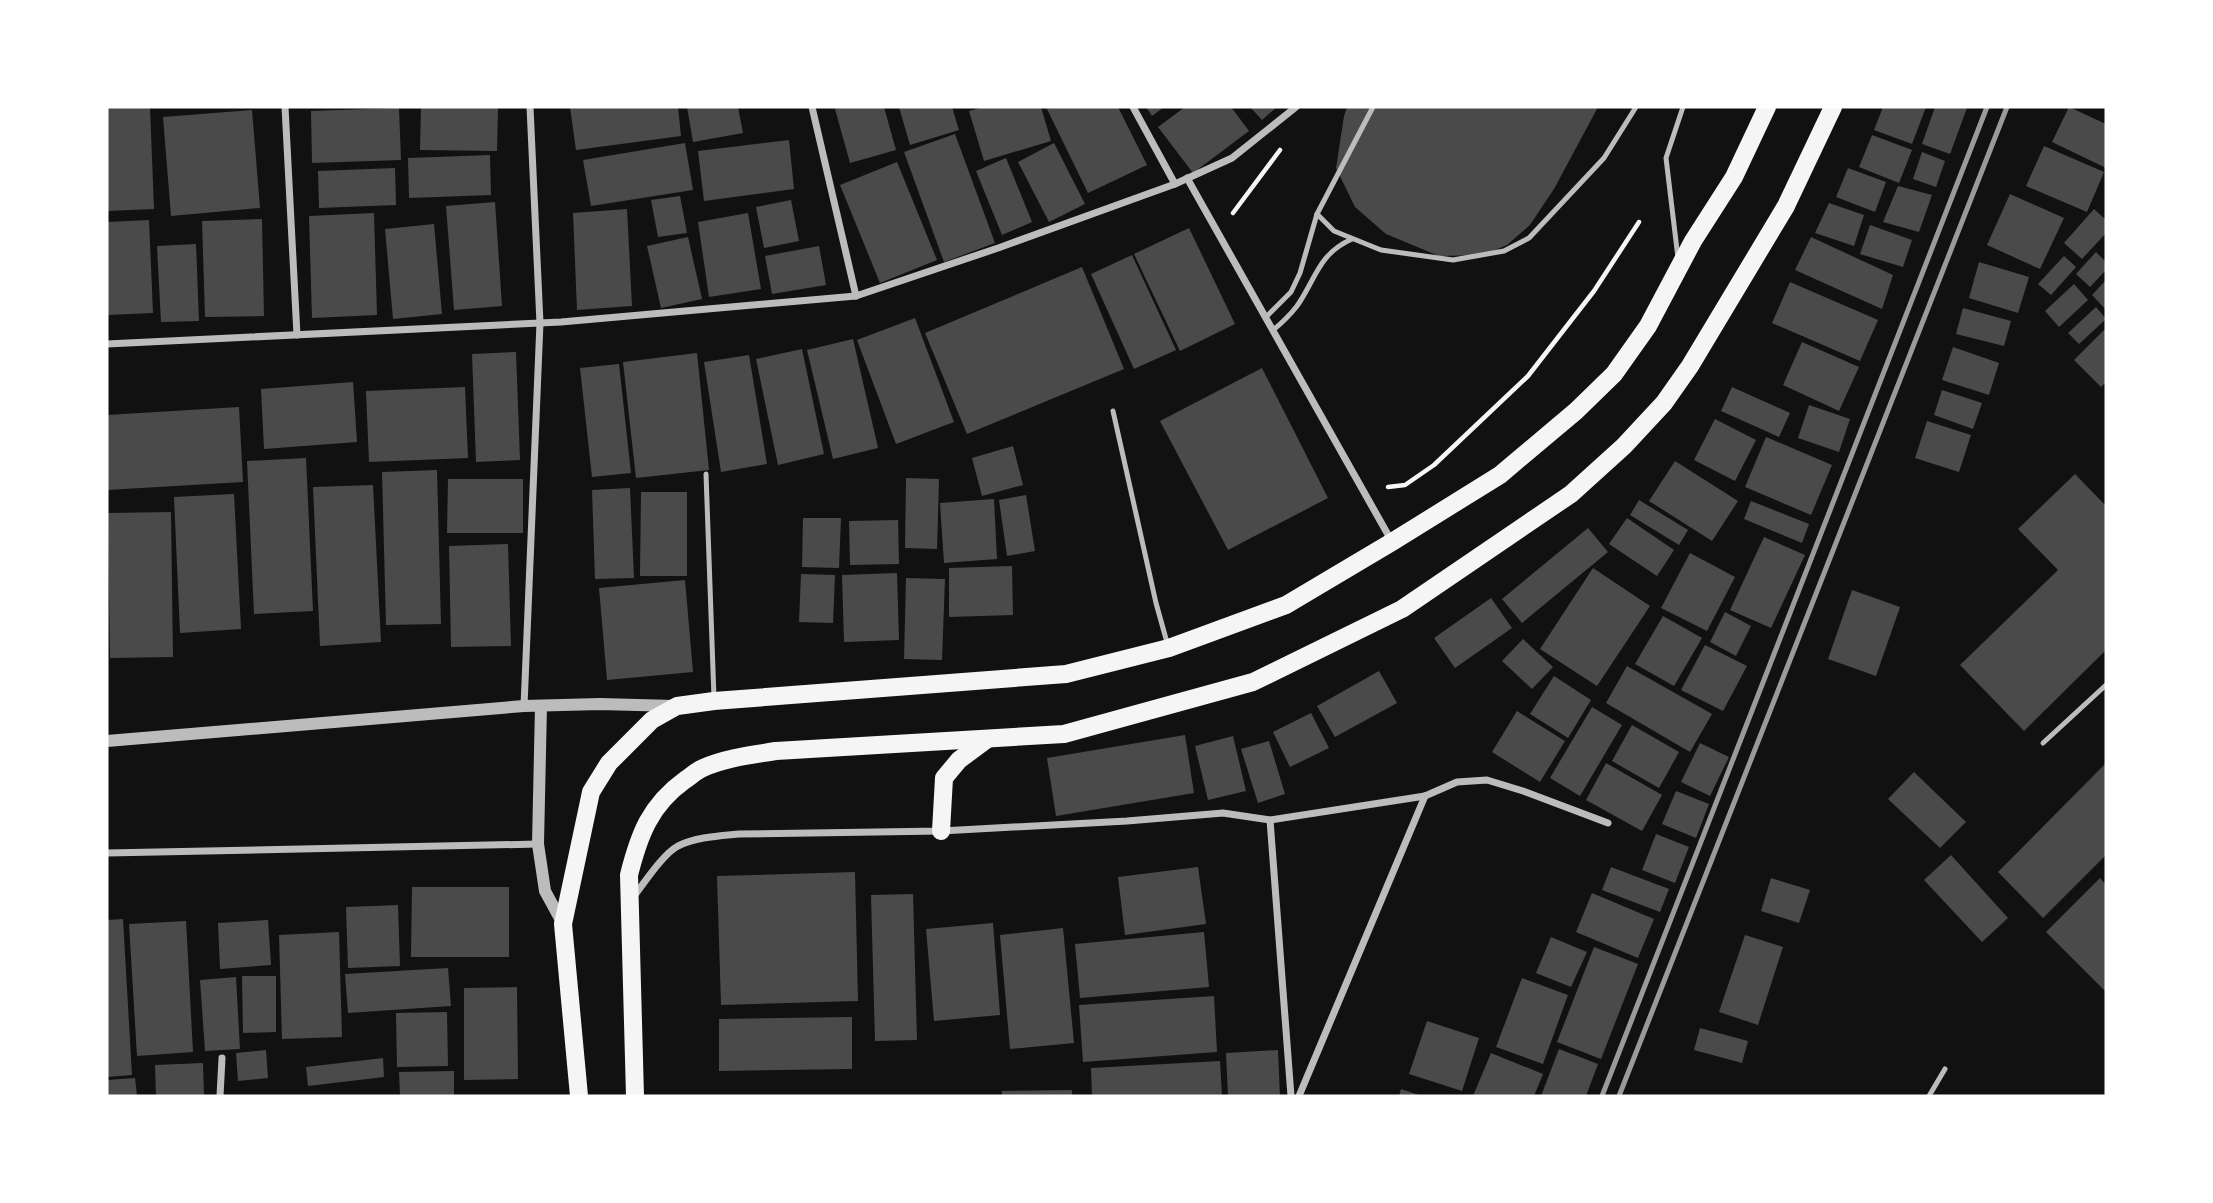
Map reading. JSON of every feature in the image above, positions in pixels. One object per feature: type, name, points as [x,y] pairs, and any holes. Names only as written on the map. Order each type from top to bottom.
[{"type":"main road","points":[[579,1096],[563,924],[591,792],[608,762],[652,720],[677,706],[714,701],[1066,674],[1169,648],[1286,605],[1500,475],[1576,411],[1614,374],[1648,326],[1693,241],[1734,177],[1768,107]]},
{"type":"main road","points":[[635,1096],[629,875],[636,844],[649,815],[673,788],[702,768],[739,757],[776,751],[1064,734],[1253,682],[1402,609],[1571,494],[1624,446],[1664,403],[1690,366],[1786,206],[1833,107]]},
{"type":"main road","points":[[941,831],[944,778],[959,760],[986,740]]},
{"type":"street","points":[[285,107],[297,335]]},
{"type":"street","points":[[524,706],[540,323],[530,107]]},
{"type":"street","points":[[811,107],[856,296]]},
{"type":"street","points":[[1133,107],[1175,184]]},
{"type":"street","points":[[107,344],[540,323],[856,296],[1175,184],[1232,158],[1296,107]]},
{"type":"street","points":[[1187,178],[1392,542]]},
{"type":"street","points":[[107,741],[524,706],[677,706]]},
{"type":"street","points":[[541,706],[538,844],[545,891],[563,924]]},
{"type":"street","points":[[629,902],[677,846],[705,838],[739,834],[941,831],[1223,813],[1270,820],[1426,796],[1457,782],[1487,780],[1523,790],[1608,823]]},
{"type":"street","points":[[1299,1096],[1426,796]]},
{"type":"street","points":[[1270,820],[1291,1096]]},
{"type":"street","points":[[107,853],[538,844]]},
{"type":"street","points":[[220,1096],[222,1058]]},
{"type":"lane","points":[[1266,317],[1291,292],[1300,273],[1317,214],[1373,107]]},
{"type":"lane","points":[[1317,214],[1334,231],[1381,250],[1453,260],[1504,251],[1529,238],[1604,158],[1636,107]]},
{"type":"lane","points":[[1679,268],[1666,158],[1683,107]]},
{"type":"lane","points":[[1273,330],[1297,305],[1323,259],[1339,245],[1353,239]]},
{"type":"lane","points":[[1113,411],[1156,603],[1169,648]]},
{"type":"lane","points":[[706,474],[714,701]]},
{"type":"lane","points":[[2043,743],[2106,685]]},
{"type":"lane","points":[[1930,1096],[1945,1069]]},
{"type":"path","points":[[1231,217],[1286,142]]},
{"type":"path","points":[[1380,478],[1389,489],[1405,485],[1433,465],[1528,376],[1594,291],[1639,222]]},
{"type":"building","points":[[107,107],[150,107],[154,209],[107,211]]},
{"type":"building","points":[[421,107],[498,107],[497,151],[420,150]]},
{"type":"building","points":[[570,107],[678,107],[681,136],[576,150]]},
{"type":"building","points":[[687,107],[738,107],[743,133],[693,142]]},
{"type":"building","points":[[884,107],[896,150],[850,163],[835,109]]},
{"type":"building","points":[[899,107],[952,107],[959,130],[910,145]]},
{"type":"building","points":[[984,107],[1041,107],[1051,141],[984,161],[969,111]]},
{"type":"building","points":[[1046,107],[1118,107],[1147,165],[1088,193]]},
{"type":"building","points":[[1146,107],[1164,107],[1152,116]]},
{"type":"building","points":[[1185,107],[1231,107],[1249,131],[1193,173],[1158,127]]},
{"type":"building","points":[[1250,107],[1277,107],[1262,120]]},
{"type":"building","points":[[1347,107],[1598,107],[1554,189],[1530,225],[1507,245],[1483,255],[1439,256],[1386,234],[1355,207],[1336,168]]},
{"type":"building","points":[[1883,107],[1926,107],[1912,144],[1874,130]]},
{"type":"building","points":[[1935,107],[1967,108],[1950,154],[1922,144]]},
{"type":"building","points":[[2069,107],[2106,124],[2106,168],[2052,142]]},
{"type":"building","points":[[399,108],[401,160],[312,163],[311,111]]},
{"type":"building","points":[[252,110],[260,208],[171,216],[163,117]]},
{"type":"building","points":[[955,134],[995,243],[944,262],[904,152]]},
{"type":"building","points":[[1872,135],[1912,150],[1899,183],[1859,167]]},
{"type":"building","points":[[789,140],[794,189],[704,201],[698,151]]},
{"type":"building","points":[[685,143],[693,190],[591,206],[583,160]]},
{"type":"building","points":[[1054,143],[1085,204],[1049,222],[1018,162]]},
{"type":"building","points":[[2044,146],[2104,172],[2087,212],[2026,186]]},
{"type":"building","points":[[1922,152],[1945,161],[1936,187],[1913,179]]},
{"type":"building","points":[[490,155],[491,195],[409,198],[408,158]]},
{"type":"building","points":[[1006,158],[1032,222],[1002,235],[976,171]]},
{"type":"building","points":[[897,162],[937,260],[880,283],[840,185]]},
{"type":"building","points":[[395,168],[396,205],[319,208],[318,171]]},
{"type":"building","points":[[1848,168],[1886,182],[1875,212],[1836,197]]},
{"type":"building","points":[[1898,186],[1932,195],[1919,232],[1883,222]]},
{"type":"building","points":[[2010,194],[2064,218],[2040,269],[1987,245]]},
{"type":"building","points":[[680,196],[687,233],[658,237],[651,200]]},
{"type":"building","points":[[791,200],[799,241],[764,248],[756,207]]},
{"type":"building","points":[[495,202],[502,306],[454,310],[446,206]]},
{"type":"building","points":[[1829,203],[1864,215],[1854,246],[1815,233]]},
{"type":"building","points":[[627,209],[632,306],[577,310],[573,213]]},
{"type":"building","points":[[2094,209],[2106,220],[2106,233],[2082,259],[2064,243]]},
{"type":"building","points":[[374,213],[377,315],[312,318],[309,216]]},
{"type":"building","points":[[748,213],[761,289],[709,297],[698,222]]},
{"type":"building","points":[[262,219],[264,316],[205,317],[202,221]]},
{"type":"building","points":[[149,220],[153,313],[107,315],[107,222]]},
{"type":"building","points":[[434,224],[442,314],[393,319],[385,229]]},
{"type":"building","points":[[1870,225],[1912,240],[1903,267],[1860,254]]},
{"type":"building","points":[[1189,228],[1235,324],[1180,351],[1134,254]]},
{"type":"building","points":[[688,237],[702,299],[661,308],[647,246]]},
{"type":"building","points":[[1811,237],[1893,275],[1882,309],[1795,270]]},
{"type":"building","points":[[196,244],[199,321],[161,322],[157,246]]},
{"type":"building","points":[[819,246],[826,285],[772,294],[765,256]]},
{"type":"building","points":[[2096,252],[2106,262],[2106,270],[2090,287],[2076,274]]},
{"type":"building","points":[[1132,255],[1176,350],[1134,369],[1091,274]]},
{"type":"building","points":[[2064,256],[2076,267],[2051,295],[2038,284]]},
{"type":"building","points":[[1979,262],[2029,277],[2018,313],[1969,298]]},
{"type":"building","points":[[1082,267],[1124,369],[967,434],[925,333]]},
{"type":"building","points":[[2106,280],[2106,310],[2092,295]]},
{"type":"building","points":[[1790,282],[1878,320],[1860,361],[1772,323]]},
{"type":"building","points":[[2074,284],[2088,300],[2059,327],[2045,311]]},
{"type":"building","points":[[2096,307],[2106,319],[2079,344],[2068,333]]},
{"type":"building","points":[[1963,308],[2011,321],[2004,346],[1956,334]]},
{"type":"building","points":[[915,318],[954,422],[896,444],[857,340]]},
{"type":"building","points":[[2106,328],[2106,382],[2101,387],[2074,360]]},
{"type":"building","points":[[853,339],[878,448],[833,459],[807,350]]},
{"type":"building","points":[[1802,342],[1859,367],[1839,411],[1783,385]]},
{"type":"building","points":[[1953,347],[1999,363],[1989,395],[1942,380]]},
{"type":"building","points":[[802,349],[824,454],[778,465],[756,359]]},
{"type":"building","points":[[516,352],[520,460],[476,462],[472,354]]},
{"type":"building","points":[[697,353],[709,470],[636,478],[623,362]]},
{"type":"building","points":[[749,355],[767,464],[721,472],[704,362]]},
{"type":"building","points":[[619,364],[631,473],[592,477],[580,368]]},
{"type":"building","points":[[1262,368],[1328,498],[1228,550],[1160,421]]},
{"type":"building","points":[[353,382],[357,442],[264,449],[261,389]]},
{"type":"building","points":[[465,387],[468,458],[369,462],[366,391]]},
{"type":"building","points":[[1732,387],[1790,413],[1779,437],[1721,411]]},
{"type":"building","points":[[1942,390],[1982,403],[1973,429],[1934,415]]},
{"type":"building","points":[[1809,405],[1850,419],[1839,452],[1798,438]]},
{"type":"building","points":[[239,407],[243,482],[107,490],[107,415]]},
{"type":"building","points":[[1715,419],[1756,440],[1735,481],[1694,460]]},
{"type":"building","points":[[1927,421],[1971,435],[1959,472],[1915,458]]},
{"type":"building","points":[[1766,437],[1832,465],[1811,515],[1745,487]]},
{"type":"building","points":[[1013,446],[1023,485],[982,496],[972,458]]},
{"type":"building","points":[[306,458],[313,611],[254,614],[247,461]]},
{"type":"building","points":[[1675,461],[1738,501],[1712,541],[1649,501]]},
{"type":"building","points":[[437,470],[441,624],[386,625],[382,472]]},
{"type":"building","points":[[2075,474],[2106,506],[2106,650],[2024,731],[1960,665],[2058,570],[2018,529]]},
{"type":"building","points":[[906,478],[939,479],[937,549],[905,548]]},
{"type":"building","points":[[448,479],[523,479],[523,533],[447,533]]},
{"type":"building","points":[[373,485],[381,642],[320,646],[313,487]]},
{"type":"building","points":[[630,488],[634,578],[595,579],[592,490]]},
{"type":"building","points":[[641,492],[687,492],[687,576],[640,576]]},
{"type":"building","points":[[234,494],[241,629],[180,633],[174,497]]},
{"type":"building","points":[[1026,495],[1035,551],[1007,556],[999,500]]},
{"type":"building","points":[[994,499],[997,559],[944,563],[940,503]]},
{"type":"building","points":[[1639,500],[1688,530],[1679,545],[1630,515]]},
{"type":"building","points":[[1751,501],[1809,524],[1802,543],[1744,519]]},
{"type":"building","points":[[171,512],[173,657],[110,658],[108,513]]},
{"type":"building","points":[[803,518],[841,518],[839,568],[802,567]]},
{"type":"building","points":[[1627,518],[1674,550],[1657,576],[1609,544]]},
{"type":"building","points":[[898,520],[899,564],[850,565],[849,521]]},
{"type":"building","points":[[1588,528],[1608,552],[1522,623],[1502,599]]},
{"type":"building","points":[[1764,537],[1805,555],[1771,628],[1730,610]]},
{"type":"building","points":[[508,544],[511,646],[451,647],[449,546]]},
{"type":"building","points":[[1690,553],[1735,577],[1707,631],[1661,608]]},
{"type":"building","points":[[1012,566],[1013,615],[949,617],[949,568]]},
{"type":"building","points":[[1593,568],[1650,606],[1597,686],[1540,649]]},
{"type":"building","points":[[897,573],[899,640],[844,642],[842,575]]},
{"type":"building","points":[[801,574],[835,575],[833,623],[799,622]]},
{"type":"building","points":[[906,578],[945,579],[942,660],[904,659]]},
{"type":"building","points":[[685,580],[693,672],[607,680],[599,588]]},
{"type":"building","points":[[1852,590],[1900,607],[1876,676],[1828,659]]},
{"type":"building","points":[[1491,598],[1512,628],[1455,668],[1434,638]]},
{"type":"building","points":[[1725,612],[1751,626],[1736,656],[1710,642]]},
{"type":"building","points":[[1663,616],[1702,638],[1674,686],[1635,664]]},
{"type":"building","points":[[1523,639],[1553,667],[1532,689],[1502,661]]},
{"type":"building","points":[[1705,645],[1747,666],[1723,711],[1681,690]]},
{"type":"building","points":[[1627,666],[1712,714],[1690,752],[1606,703]]},
{"type":"building","points":[[1379,671],[1397,703],[1335,737],[1317,706]]},
{"type":"building","points":[[1554,676],[1591,700],[1568,738],[1530,714]]},
{"type":"building","points":[[1592,707],[1622,725],[1580,796],[1550,778]]},
{"type":"building","points":[[1517,711],[1565,741],[1540,782],[1492,752]]},
{"type":"building","points":[[1311,713],[1329,748],[1290,767],[1273,732]]},
{"type":"building","points":[[1632,725],[1679,752],[1659,788],[1612,761]]},
{"type":"building","points":[[1185,735],[1194,793],[1056,816],[1047,758]]},
{"type":"building","points":[[1233,736],[1246,791],[1208,800],[1195,746]]},
{"type":"building","points":[[1269,741],[1285,794],[1258,803],[1241,749]]},
{"type":"building","points":[[1700,743],[1729,757],[1710,796],[1681,782]]},
{"type":"building","points":[[1606,763],[1662,795],[1642,831],[1586,800]]},
{"type":"building","points":[[2106,763],[2106,855],[2043,918],[1998,872]]},
{"type":"building","points":[[1914,772],[1966,822],[1940,848],[1888,799]]},
{"type":"building","points":[[1676,791],[1709,804],[1696,838],[1662,824]]},
{"type":"building","points":[[1656,834],[1689,847],[1675,883],[1642,870]]},
{"type":"building","points":[[1951,855],[2008,918],[1982,942],[1924,880]]},
{"type":"building","points":[[1198,867],[1206,924],[1125,935],[1118,877]]},
{"type":"building","points":[[1611,867],[1669,889],[1660,912],[1602,890]]},
{"type":"building","points":[[855,872],[858,1001],[721,1005],[717,876]]},
{"type":"building","points":[[1771,878],[1810,890],[1799,923],[1761,911]]},
{"type":"building","points":[[2100,878],[2106,885],[2106,992],[2046,932]]},
{"type":"building","points":[[412,887],[509,887],[509,957],[411,957]]},
{"type":"building","points":[[1592,893],[1654,919],[1638,958],[1576,932]]},
{"type":"building","points":[[913,894],[917,1040],[875,1041],[871,895]]},
{"type":"building","points":[[398,905],[400,966],[348,968],[346,907]]},
{"type":"building","points":[[123,919],[132,1075],[107,1077],[107,920]]},
{"type":"building","points":[[268,920],[271,965],[220,969],[218,923]]},
{"type":"building","points":[[186,921],[193,1052],[137,1056],[129,924]]},
{"type":"building","points":[[993,923],[1000,1015],[934,1021],[926,929]]},
{"type":"building","points":[[1063,928],[1074,1043],[1010,1049],[1000,935]]},
{"type":"building","points":[[339,932],[342,1037],[282,1039],[279,935]]},
{"type":"building","points":[[1204,932],[1209,987],[1080,998],[1075,944]]},
{"type":"building","points":[[1745,935],[1783,947],[1758,1025],[1719,1012]]},
{"type":"building","points":[[1551,937],[1587,952],[1571,987],[1536,973]]},
{"type":"building","points":[[1594,947],[1638,964],[1601,1059],[1557,1042]]},
{"type":"building","points":[[448,968],[451,1006],[348,1013],[345,974]]},
{"type":"building","points":[[242,976],[276,976],[276,1032],[243,1033]]},
{"type":"building","points":[[236,977],[240,1049],[205,1051],[200,980]]},
{"type":"building","points":[[1522,978],[1568,995],[1543,1064],[1496,1047]]},
{"type":"building","points":[[517,987],[518,1079],[464,1080],[464,988]]},
{"type":"building","points":[[1214,996],[1217,1052],[1083,1062],[1079,1005]]},
{"type":"building","points":[[447,1012],[448,1066],[397,1067],[396,1013]]},
{"type":"building","points":[[852,1017],[852,1069],[719,1071],[719,1019]]},
{"type":"building","points":[[1427,1021],[1479,1038],[1462,1091],[1409,1074]]},
{"type":"building","points":[[1700,1028],[1748,1041],[1742,1063],[1694,1050]]},
{"type":"building","points":[[1559,1049],[1598,1064],[1586,1096],[1541,1096]]},
{"type":"building","points":[[266,1050],[268,1078],[238,1081],[236,1053]]},
{"type":"building","points":[[1278,1050],[1280,1096],[1228,1096],[1226,1053]]},
{"type":"building","points":[[1491,1053],[1543,1074],[1534,1096],[1473,1096]]},
{"type":"building","points":[[383,1058],[384,1077],[308,1086],[306,1067]]},
{"type":"building","points":[[1220,1061],[1222,1096],[1092,1096],[1091,1068]]},
{"type":"building","points":[[203,1063],[204,1096],[156,1096],[155,1065]]},
{"type":"building","points":[[454,1071],[454,1096],[400,1096],[399,1072]]},
{"type":"building","points":[[135,1078],[137,1096],[107,1096],[107,1080]]},
{"type":"building","points":[[1401,1089],[1422,1096],[1399,1096]]},
{"type":"building","points":[[1072,1090],[1072,1096],[1002,1096],[1002,1091]]},
{"type":"railway","points":[[1602,1096],[1987,107]]},
{"type":"railway","points":[[1619,1096],[2007,107]]}]
